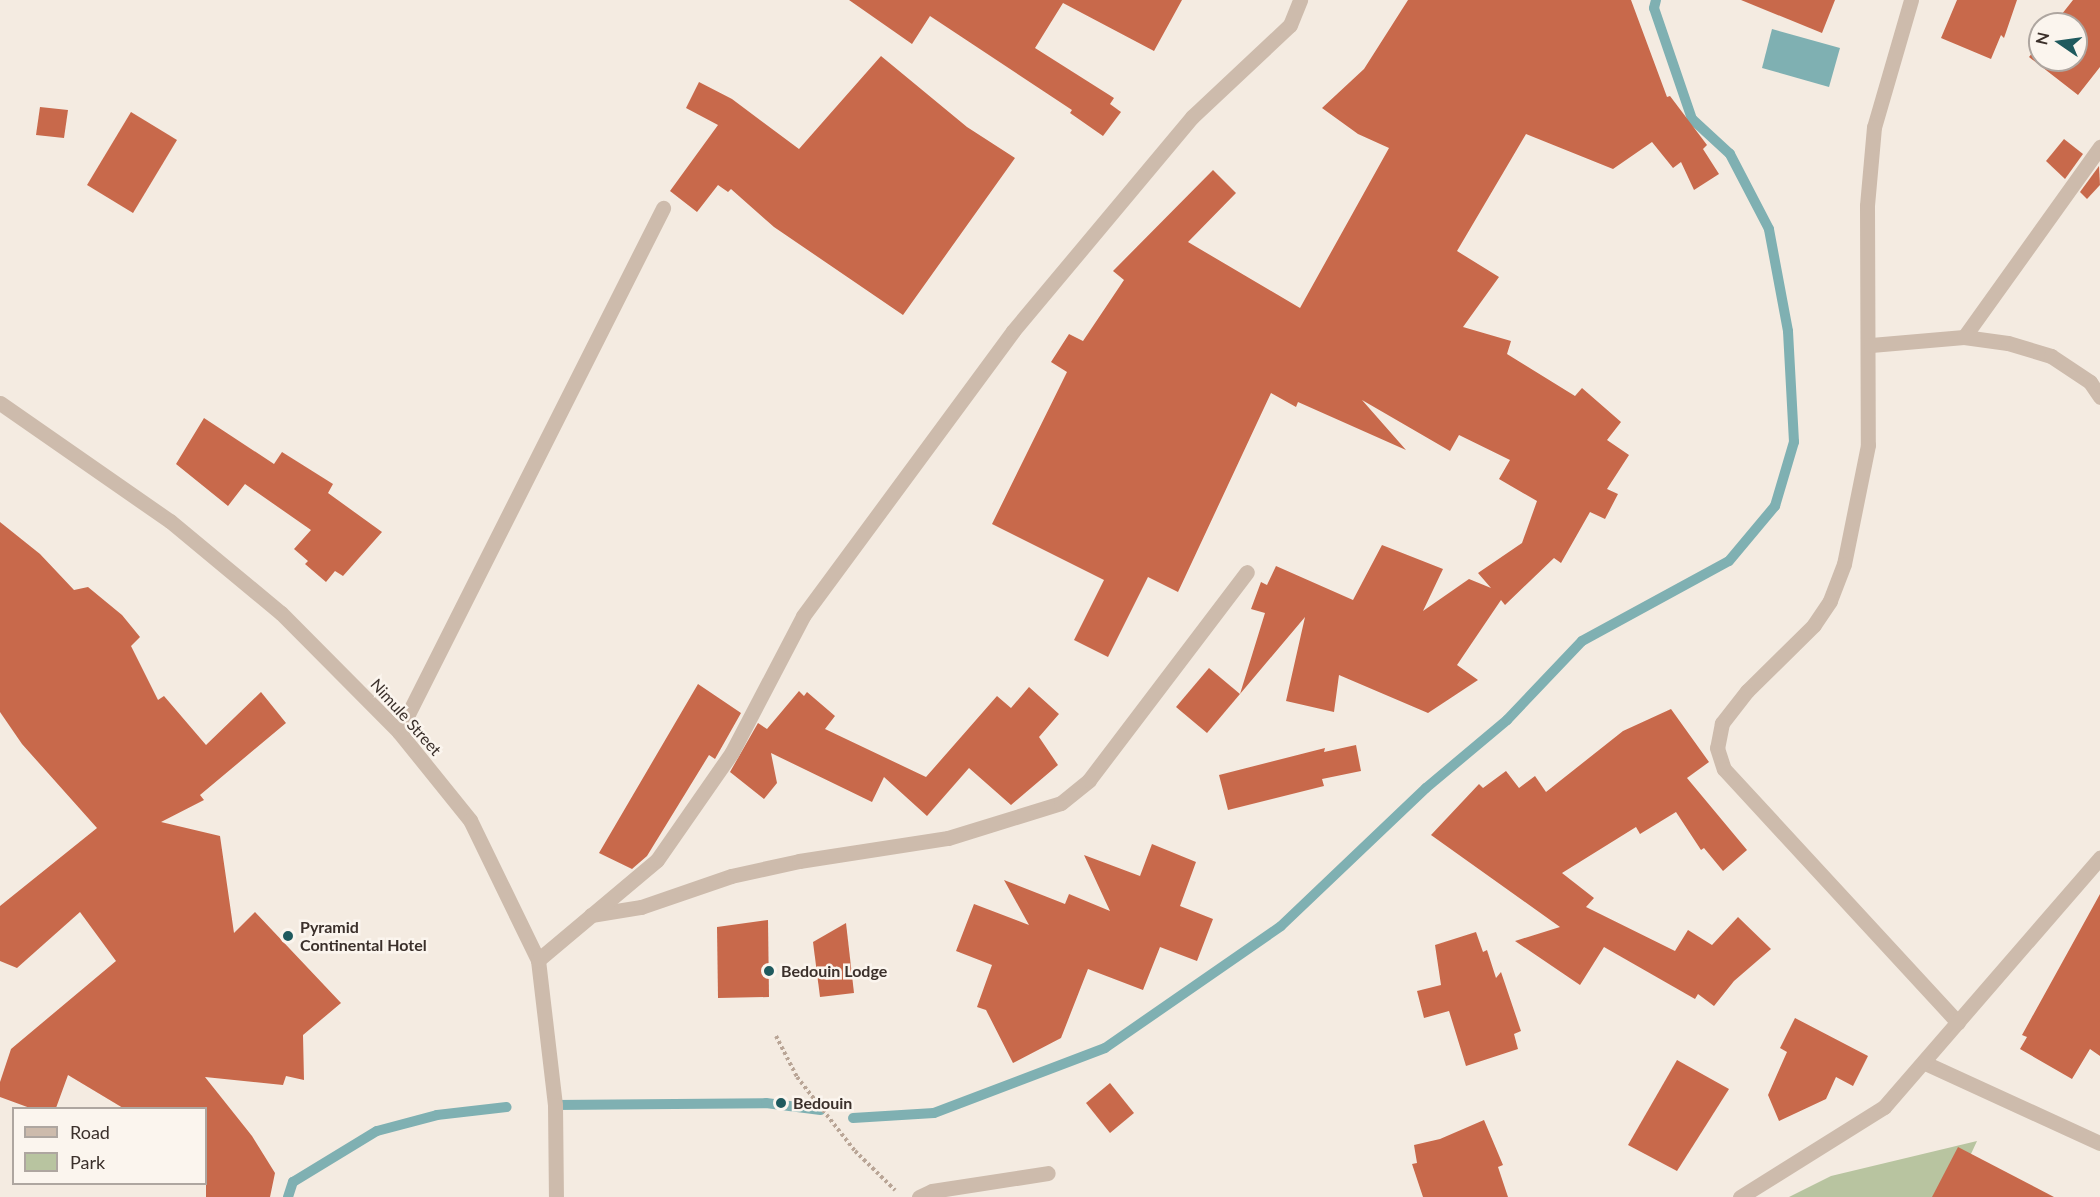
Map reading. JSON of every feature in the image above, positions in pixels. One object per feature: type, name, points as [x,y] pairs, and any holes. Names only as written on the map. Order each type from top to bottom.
[{"type":"street","points":[[538,960],[657,860],[732,752],[803,616],[1013,331],[1192,117],[1290,25],[1300,0]]},
{"type":"street","points":[[1911,0],[1874,127],[1867,206],[1871,345],[1868,446],[1844,564],[1830,602],[1814,625],[1747,691],[1722,723],[1717,748],[1724,770],[1958,1023]]},
{"type":"street","points":[[1964,337],[2100,147]]},
{"type":"street","points":[[399,732],[663,208]]},
{"type":"street","points":[[1871,345],[1964,337],[2008,343],[2051,356],[2090,382],[2100,397]]},
{"type":"street","name":"Nimule Street","points":[[0,403],[170,521],[280,613],[399,732],[470,820],[538,960],[555,1104],[556,1197]]},
{"type":"street","points":[[591,915],[641,907],[731,876],[800,861],[948,838],[1061,802],[1089,780],[1247,572]]},
{"type":"street","points":[[1740,1197],[1884,1107],[1925,1063],[2100,858]]},
{"type":"street","points":[[1925,1063],[2100,1143]]},
{"type":"street","points":[[919,1197],[932,1191],[1048,1173]]},
{"type":"path","points":[[776,1036],[797,1077],[855,1151],[902,1197]]},
{"type":"green space","points":[[1977,1141],[1951,1197],[1789,1197],[1831,1176]]},
{"type":"water","points":[[1772,29],[1840,48],[1829,87],[1762,68]]},
{"type":"building","points":[[849,0],[1182,0],[1154,51],[1063,3],[1035,48],[1114,98],[1110,104],[1121,112],[1103,136],[1070,113],[1072,110],[930,16],[912,44]]},
{"type":"building","points":[[1408,0],[1631,0],[1667,97],[1670,96],[1707,145],[1703,149],[1719,174],[1694,190],[1681,162],[1673,168],[1652,142],[1613,169],[1526,134],[1457,251],[1499,277],[1463,327],[1511,341],[1507,354],[1575,396],[1582,388],[1621,422],[1607,440],[1629,455],[1607,489],[1618,494],[1605,519],[1590,512],[1561,563],[1554,558],[1505,605],[1501,600],[1457,665],[1478,680],[1428,713],[1339,675],[1334,712],[1286,701],[1305,617],[1240,694],[1265,613],[1251,609],[1261,582],[1267,585],[1276,566],[1353,600],[1382,545],[1443,569],[1423,611],[1469,579],[1491,588],[1478,573],[1522,543],[1537,501],[1499,479],[1510,460],[1459,435],[1450,451],[1362,400],[1406,450],[1298,402],[1296,407],[1271,393],[1178,592],[1148,577],[1108,657],[1074,640],[1104,580],[992,524],[1067,372],[1051,362],[1069,334],[1083,341],[1124,280],[1113,271],[1213,170],[1236,193],[1188,242],[1300,308],[1389,148],[1358,134],[1322,108],[1364,69]]},
{"type":"building","points":[[1741,0],[1835,0],[1822,33]]},
{"type":"building","points":[[1957,0],[2017,0],[2004,38],[2001,35],[1991,59],[1941,38]]},
{"type":"building","points":[[2073,0],[2100,0],[2100,67],[2078,95],[2048,72],[2088,72],[2088,12],[2064,12]]},
{"type":"building","points":[[881,56],[967,127],[1015,158],[903,315],[774,227],[731,189],[728,192],[718,185],[697,212],[670,191],[718,125],[686,108],[699,82],[732,99],[799,149]]},
{"type":"building","points":[[40,107],[68,110],[64,138],[36,135]]},
{"type":"building","points":[[131,112],[177,140],[133,213],[87,185]]},
{"type":"building","points":[[2064,139],[2083,154],[2065,179],[2046,161]]},
{"type":"building","points":[[2099,166],[2100,185],[2087,199],[2080,192]]},
{"type":"building","points":[[204,418],[274,464],[282,452],[333,484],[328,493],[382,532],[343,576],[335,571],[326,582],[305,564],[308,561],[294,549],[311,530],[245,484],[228,506],[176,464]]},
{"type":"building","points":[[0,522],[40,554],[74,590],[88,587],[122,615],[140,637],[131,646],[158,700],[164,696],[206,745],[261,692],[286,723],[200,795],[204,800],[161,822],[220,836],[234,933],[255,912],[341,1003],[303,1035],[304,1080],[286,1076],[283,1085],[205,1077],[252,1136],[275,1173],[270,1197],[206,1197],[207,1107],[121,1107],[68,1075],[56,1107],[27,1107],[0,1097],[0,1082],[11,1049],[116,961],[80,912],[17,968],[0,961],[0,906],[97,828],[22,744],[0,712]]},
{"type":"building","points":[[1209,668],[1240,694],[1207,733],[1176,707]]},
{"type":"building","points":[[698,684],[741,713],[715,759],[709,755],[647,856],[632,869],[599,853]]},
{"type":"building","points":[[1029,687],[1059,714],[1039,737],[1058,765],[1011,805],[969,768],[927,816],[884,777],[872,802],[771,753],[777,783],[764,799],[730,772],[758,723],[767,729],[799,691],[804,696],[807,692],[835,716],[825,729],[926,777],[997,696],[1011,708]]},
{"type":"building","points":[[1671,709],[1709,762],[1687,778],[1747,850],[1723,871],[1704,848],[1701,850],[1676,812],[1640,834],[1636,827],[1562,873],[1594,898],[1586,907],[1675,951],[1688,930],[1712,945],[1738,917],[1771,949],[1734,981],[1714,1006],[1698,994],[1695,999],[1604,947],[1580,985],[1515,941],[1560,927],[1431,835],[1479,784],[1483,788],[1506,771],[1519,788],[1535,776],[1546,792],[1623,731]]},
{"type":"building","points":[[1356,745],[1361,771],[1322,779],[1324,786],[1228,810],[1219,775],[1325,748],[1324,752]]},
{"type":"building","points":[[1152,844],[1196,862],[1180,906],[1213,919],[1197,961],[1160,947],[1143,990],[1088,969],[1061,1038],[1013,1063],[986,1010],[977,1007],[992,965],[956,951],[974,904],[1029,925],[1004,880],[1065,904],[1069,894],[1110,911],[1084,855],[1140,876]]},
{"type":"building","points":[[2100,894],[2100,1056],[2090,1049],[2072,1079],[2020,1049],[2027,1037],[2022,1035]]},
{"type":"building","points":[[768,920],[769,997],[718,998],[717,927]]},
{"type":"building","points":[[846,923],[854,993],[820,997],[813,942]]},
{"type":"building","points":[[1476,932],[1483,952],[1487,950],[1496,978],[1501,972],[1521,1031],[1514,1034],[1518,1049],[1466,1066],[1449,1011],[1424,1018],[1417,991],[1441,985],[1435,945]]},
{"type":"building","points":[[1795,1018],[1868,1056],[1853,1086],[1836,1077],[1826,1099],[1779,1121],[1768,1095],[1787,1052],[1780,1048]]},
{"type":"building","points":[[1677,1060],[1729,1089],[1677,1171],[1628,1145]]},
{"type":"building","points":[[1110,1083],[1134,1113],[1110,1133],[1086,1103]]},
{"type":"building","points":[[1484,1120],[1503,1165],[1498,1167],[1508,1197],[1423,1197],[1412,1164],[1417,1163],[1414,1145],[1440,1139]]},
{"type":"building","points":[[1958,1147],[2054,1197],[1932,1197]]},
{"type":"waterway","points":[[853,1118],[934,1113],[1105,1048],[1281,926],[1426,788],[1507,720],[1582,641],[1729,561],[1775,506],[1794,442],[1788,331],[1769,229],[1730,154],[1692,119],[1654,8],[1656,0]]},
{"type":"waterway","points":[[555,1105],[766,1103],[821,1110]]},
{"type":"waterway","points":[[288,1197],[293,1182],[377,1131],[437,1115],[507,1107]]},
{"type":"place","name":"Pyramid Continental Hotel","points":[[288,936]]},
{"type":"place","name":"Bedouin Lodge","points":[[769,971]]},
{"type":"place","name":"Bedouin","points":[[781,1103]]}]
